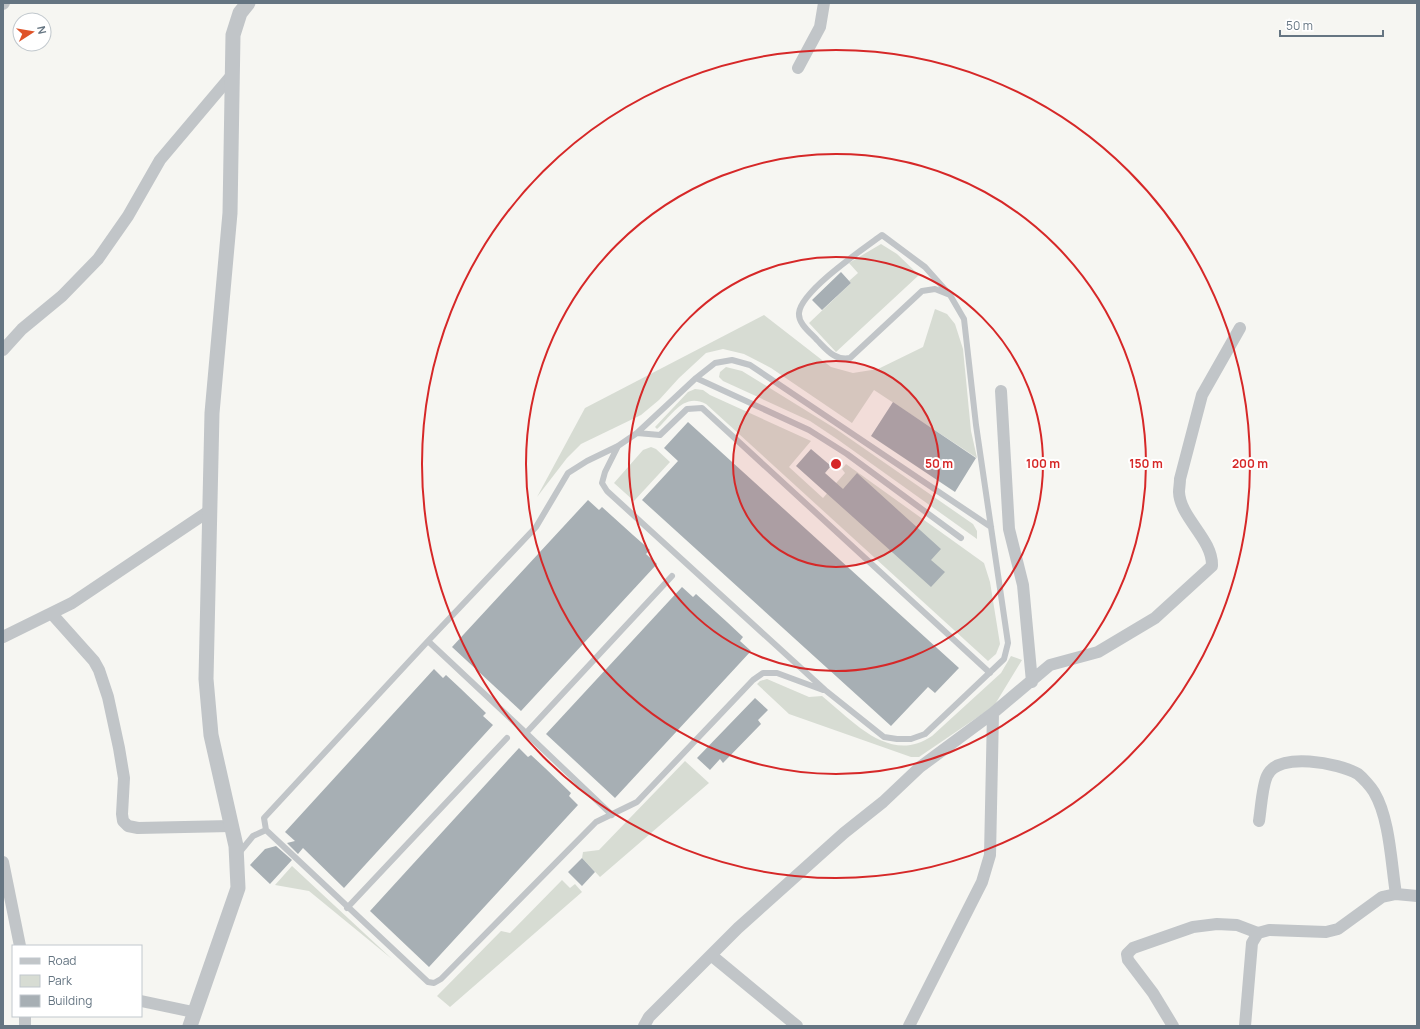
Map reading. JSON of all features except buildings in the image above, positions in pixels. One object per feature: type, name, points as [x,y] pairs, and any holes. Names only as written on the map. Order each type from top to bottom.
[{"type":"street","points":[[142,1001],[191,1019],[238,888],[236,846],[211,735],[206,679],[212,413],[230,213],[231,76],[233,35],[240,13],[248,3]]},
{"type":"street","points":[[798,68],[820,27],[824,3]]},
{"type":"street","points":[[3,350],[22,328],[62,296],[98,259],[128,216],[160,160],[231,76]]},
{"type":"street","points":[[644,1026],[649,1017],[738,928],[844,833],[883,802],[920,767],[993,714],[1050,665],[1098,652],[1155,618],[1212,566],[1213,558],[1210,550],[1185,508],[1179,493],[1180,480],[1202,394],[1240,328]]},
{"type":"street","points":[[1001,391],[1009,529],[1023,585],[1032,682]]},
{"type":"street","points":[[3,637],[72,603],[121,572],[210,511]]},
{"type":"street","points":[[52,614],[94,661],[99,670],[108,697],[124,778],[123,821],[128,826],[138,828],[231,826]]},
{"type":"street","points":[[909,1026],[982,882],[990,855],[993,714]]},
{"type":"street","points":[[1259,821],[1267,776],[1277,766],[1292,760],[1337,765],[1358,775],[1374,792],[1385,821],[1396,894]]},
{"type":"street","points":[[3,862],[20,945]]},
{"type":"street","points":[[1173,1026],[1152,993],[1128,960],[1127,954],[1132,948],[1192,927],[1217,924],[1237,926],[1258,933],[1268,930],[1326,932],[1338,929],[1382,897],[1396,894],[1417,896]]},
{"type":"street","points":[[1245,1026],[1252,943],[1258,933]]},
{"type":"street","points":[[712,955],[797,1026]]},
{"type":"lane","points":[[618,446],[605,472],[602,482],[607,492],[825,690],[884,737],[911,739],[925,734],[1004,659],[1008,643],[976,425],[964,319],[950,295],[925,267],[882,235],[836,270],[802,302],[799,315],[804,327],[834,356],[842,359],[850,358],[922,291],[935,289],[950,295]]},
{"type":"lane","points":[[825,690],[777,673],[763,674],[753,680],[637,802],[596,822],[581,835],[441,979],[434,983],[428,982],[347,908],[266,830],[264,818],[536,527],[568,472],[618,446],[637,433],[696,378],[715,363],[732,360],[750,365],[991,526]]},
{"type":"lane","points":[[696,378],[809,430],[848,454],[961,538]]},
{"type":"lane","points":[[637,433],[660,435],[687,408],[702,408],[990,673]]},
{"type":"lane","points":[[526,733],[672,576]]},
{"type":"lane","points":[[428,641],[612,815]]},
{"type":"lane","points":[[347,908],[507,738]]},
{"type":"lane","points":[[237,856],[253,836],[266,830]]},
{"type":"green space","points":[[881,244],[897,254],[919,275],[836,352],[809,323],[851,283],[849,281],[858,273],[849,263]]},
{"type":"green space","points":[[935,309],[947,314],[955,324],[963,349],[971,431],[977,458],[874,390],[852,423],[771,368],[744,354],[723,349],[706,353],[679,378],[659,400],[641,415],[581,444],[567,458],[537,497],[585,408],[764,315],[831,367],[853,373],[878,369],[923,347]]},
{"type":"green space","points":[[726,367],[742,371],[836,429],[973,524],[977,531],[977,539],[810,421],[723,381],[719,377],[720,372]]},
{"type":"green space","points":[[695,389],[703,390],[710,395],[811,441],[789,467],[823,498],[845,473],[842,469],[846,464],[984,563],[990,582],[1000,644],[996,654],[988,661],[706,404],[698,401],[685,403],[673,412],[657,429],[655,427],[688,392]]},
{"type":"green space","points":[[651,447],[656,449],[670,462],[634,501],[614,483],[643,450]]},
{"type":"green space","points":[[1011,656],[1022,660],[994,706],[919,757],[911,757],[789,714],[757,684],[760,681],[767,679],[809,697],[822,696],[846,717],[873,736],[887,743],[901,746],[916,744],[932,736],[1001,673]]},
{"type":"green space","points":[[685,761],[709,783],[600,877],[582,858],[583,852],[599,850]]},
{"type":"green space","points":[[292,866],[392,959],[309,891],[275,885]]},
{"type":"green space","points":[[562,880],[570,888],[575,884],[582,892],[450,1007],[437,996],[501,931],[510,933]]}]
